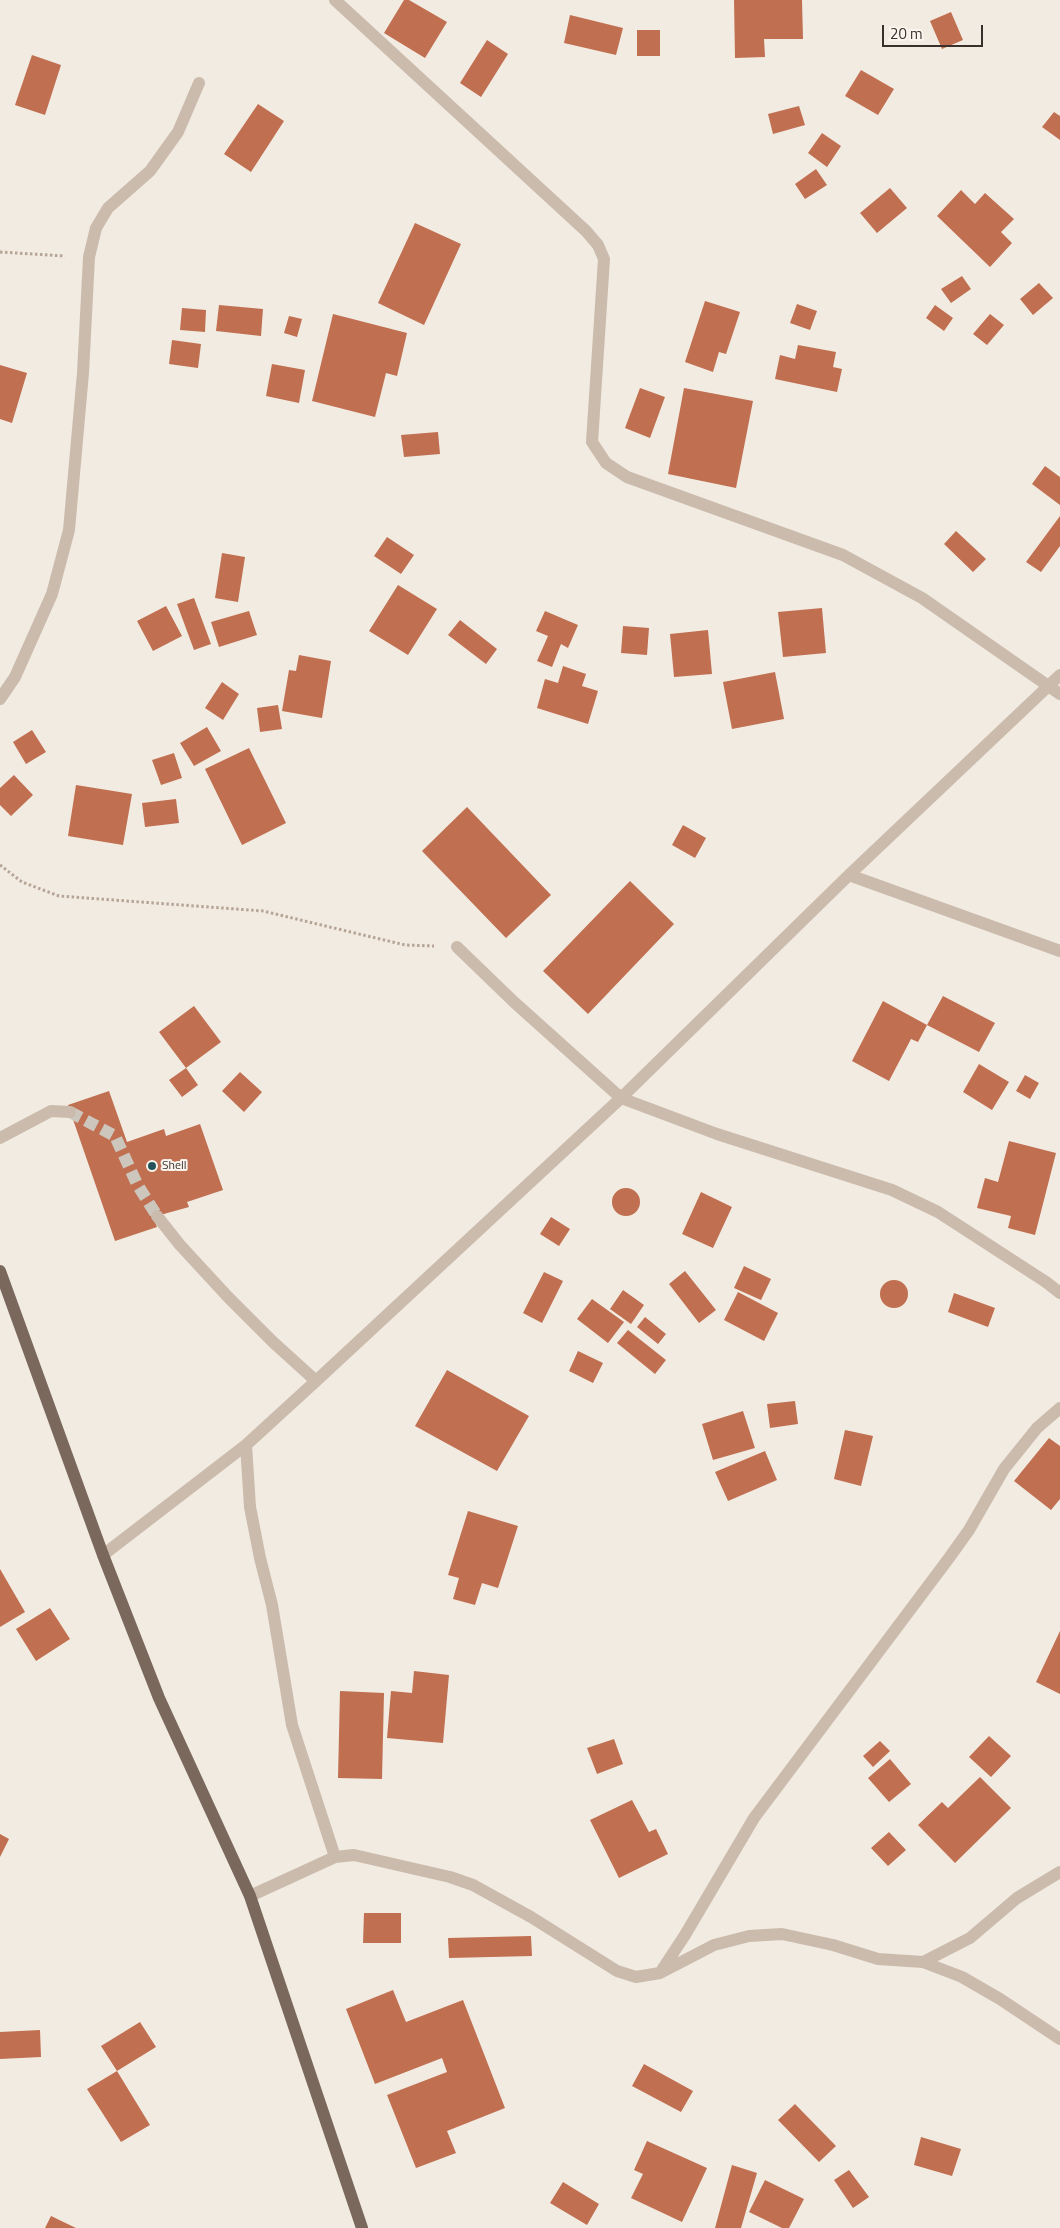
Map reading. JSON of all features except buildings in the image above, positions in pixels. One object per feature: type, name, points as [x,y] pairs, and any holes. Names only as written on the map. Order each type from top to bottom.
[{"type":"main road","points":[[0,1271],[103,1555],[159,1698],[250,1896],[362,2228]]},
{"type":"street","points":[[335,0],[586,231],[598,245],[604,259],[592,442],[606,464],[627,477],[843,555],[922,598],[1060,694]]},
{"type":"street","points":[[0,698],[15,677],[52,594],[70,530],[82,382],[88,257],[96,228],[108,208],[150,170],[178,132],[199,83]]},
{"type":"street","points":[[103,1555],[246,1445],[316,1381],[621,1098],[849,875],[1060,676]]},
{"type":"street","points":[[849,875],[1060,951]]},
{"type":"street","points":[[457,947],[514,1002],[621,1098],[717,1134],[892,1190],[938,1212],[1060,1293]]},
{"type":"street","points":[[0,1138],[51,1112],[70,1112]]},
{"type":"street","points":[[157,1216],[228,1297],[316,1381]]},
{"type":"street","points":[[660,1973],[686,1935],[754,1818],[959,1544],[1004,1469],[1038,1428],[1060,1408]]},
{"type":"street","points":[[246,1445],[250,1507],[260,1558],[272,1604],[292,1725],[334,1857]]},
{"type":"street","points":[[250,1896],[334,1857],[354,1855],[472,1885],[531,1917],[616,1971],[636,1977],[660,1973],[714,1945],[749,1936],[782,1934],[833,1945],[878,1959],[923,1962],[962,1977],[1000,1999],[1060,2039]]},
{"type":"street","points":[[923,1962],[970,1938],[1017,1898],[1060,1872]]},
{"type":"path","points":[[0,252],[88,257]]},
{"type":"path","points":[[0,865],[22,882],[59,896],[263,910],[405,945],[457,947]]},
{"type":"tunnel","points":[[70,1112],[115,1136],[137,1184],[157,1216]]},
{"type":"place","name":"Shell","points":[[152,1166]]}]
